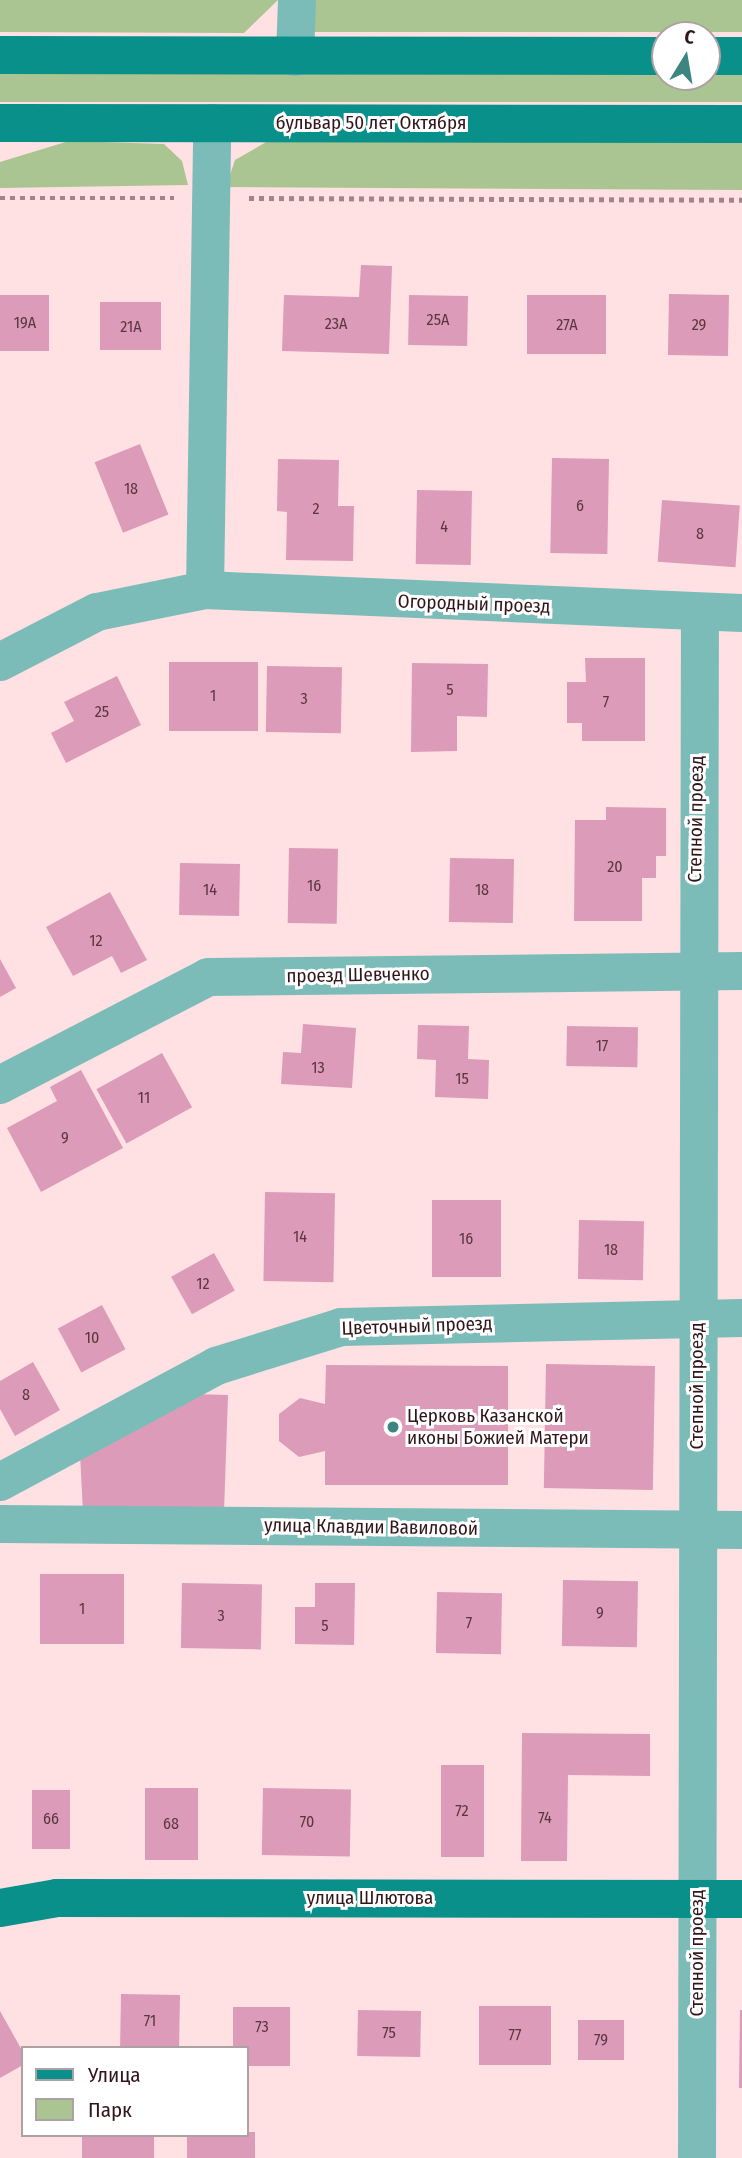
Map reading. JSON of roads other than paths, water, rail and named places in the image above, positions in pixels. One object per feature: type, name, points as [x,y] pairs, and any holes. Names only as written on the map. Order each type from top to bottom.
[{"type":"main road","points":[[0,55],[651,56]]},
{"type":"main road","points":[[721,56],[742,56]]},
{"type":"main road","name":"бульвар 50 лет Октября","points":[[0,123],[742,124]]},
{"type":"main road","name":"улица Шлютова","points":[[0,1908],[57,1898],[742,1899]]},
{"type":"street","points":[[295,57],[297,0]]},
{"type":"street","points":[[205,590],[212,122]]},
{"type":"street","name":"Огородный проезд","points":[[0,662],[96,612],[205,590],[700,614],[742,613]]},
{"type":"street","name":"Степной проезд","points":[[697,2158],[697,1318],[694,970],[700,614]]},
{"type":"street","name":"проезд Шевченко","points":[[0,1085],[208,977],[742,971]]},
{"type":"street","name":"Цветочный проезд","points":[[0,1482],[216,1366],[341,1326],[742,1318]]},
{"type":"street","name":"улица Клавдии Вавиловой","points":[[0,1524],[742,1531]]},
{"type":"place","name":"Церковь Казанской иконы Божией Матери","points":[[393,1427]]}]
